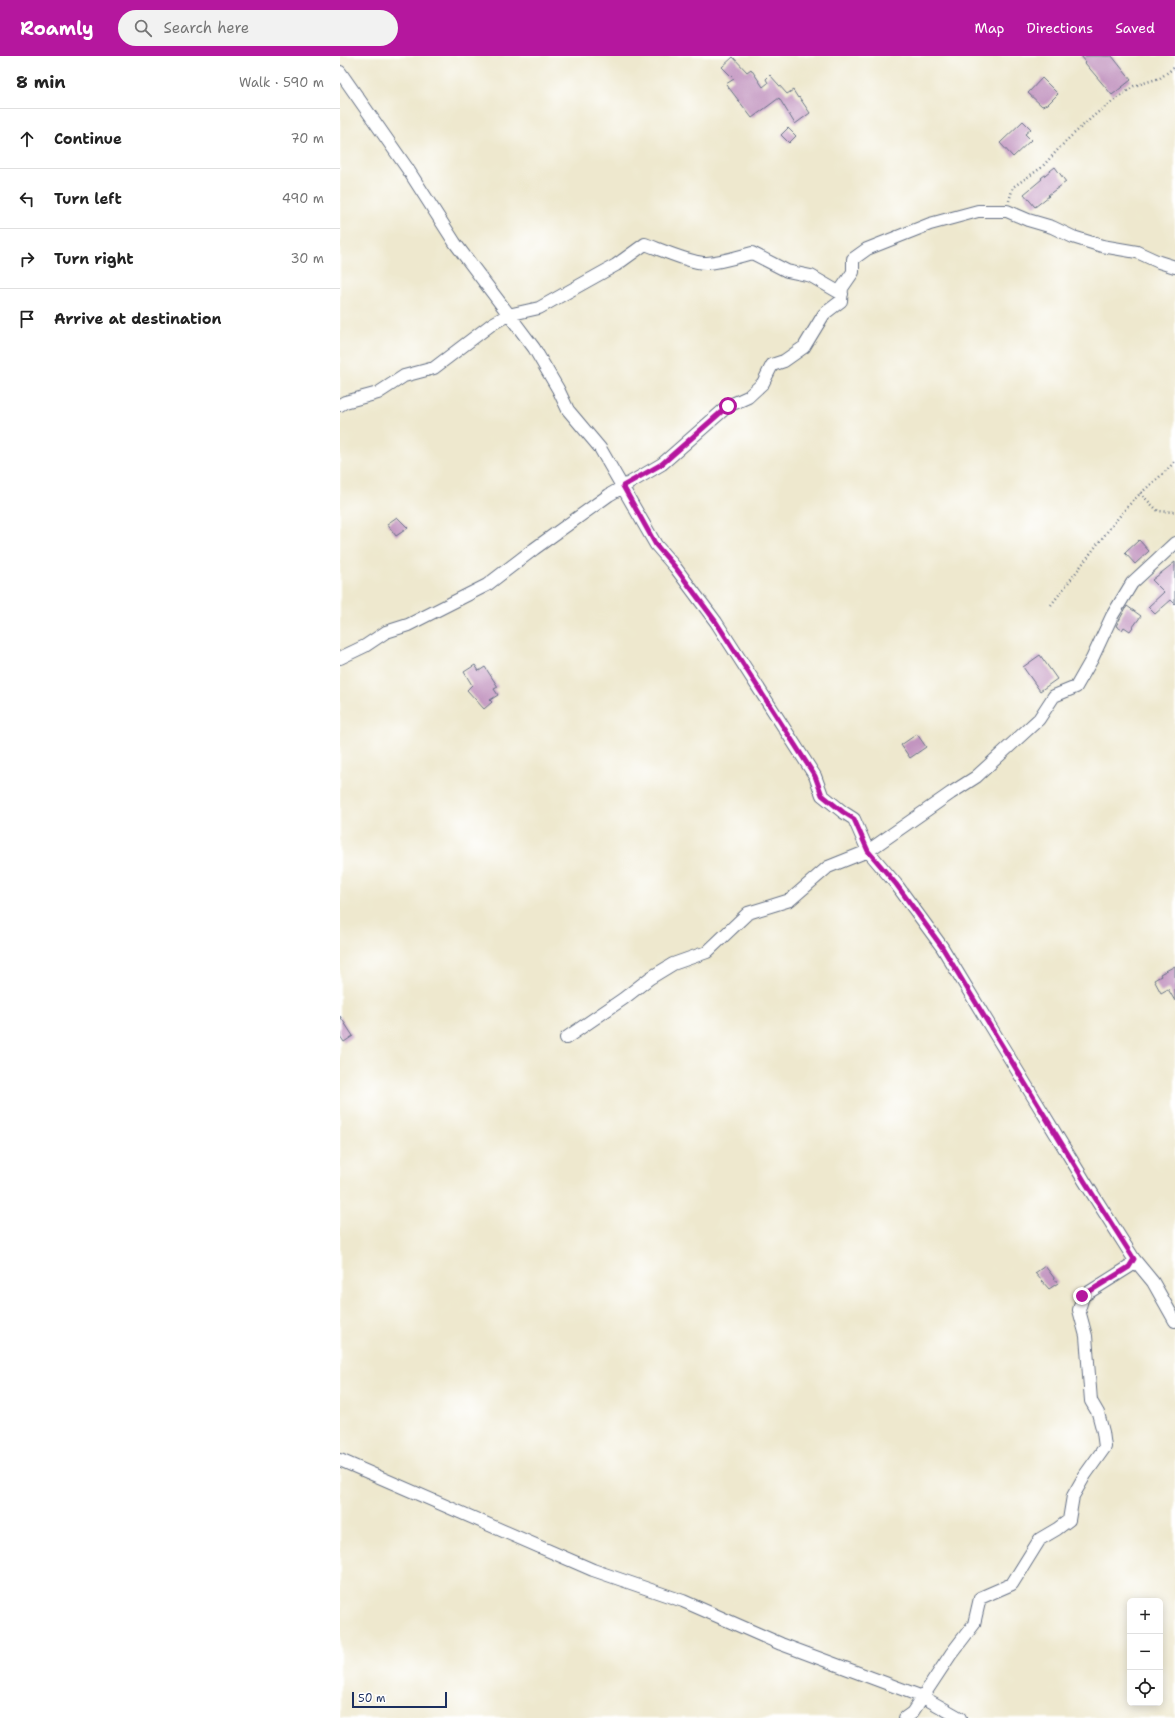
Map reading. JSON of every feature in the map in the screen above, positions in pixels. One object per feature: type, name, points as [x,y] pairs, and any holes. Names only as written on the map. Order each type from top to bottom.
[{"type":"street","points":[[340,72],[407,168],[455,243],[534,348],[558,389],[568,410],[600,448],[656,545],[675,567],[716,622],[815,776],[822,795],[854,819],[868,851],[896,884],[942,947],[1085,1182],[1134,1259],[1153,1282],[1175,1321]]},
{"type":"street","points":[[340,658],[365,646],[386,632],[408,626],[487,585],[534,549],[623,486],[662,464],[728,406],[748,397],[763,383],[772,365],[784,361],[804,348],[824,314],[841,301],[842,288],[854,272],[853,259],[867,248],[892,238],[978,210],[1007,211],[1028,220],[1052,227],[1073,238],[1102,246],[1137,252],[1159,262],[1175,267]]},
{"type":"street","points":[[340,406],[345,402],[378,393],[404,376],[434,368],[492,324],[508,314],[539,308],[616,265],[645,244],[680,257],[705,263],[728,260],[752,253],[787,271],[811,276],[842,294]]},
{"type":"street","points":[[566,1038],[623,999],[656,974],[673,964],[707,952],[748,913],[790,900],[828,867],[868,851],[976,777],[1039,719],[1054,696],[1076,687],[1092,659],[1112,616],[1132,583],[1175,543]]},
{"type":"street","points":[[905,1718],[912,1713],[951,1654],[974,1624],[980,1598],[1012,1584],[1040,1539],[1058,1529],[1068,1520],[1073,1496],[1085,1475],[1105,1447],[1098,1413],[1091,1401],[1086,1336],[1079,1310],[1082,1296],[1129,1267],[1134,1259]]},
{"type":"street","points":[[340,1460],[593,1570],[683,1602],[781,1644],[923,1697],[960,1718]]},
{"type":"path","points":[[1007,211],[1012,187],[1041,168],[1066,140],[1097,113],[1134,86],[1160,78],[1175,67]]},
{"type":"path","points":[[1051,605],[1128,506],[1140,493],[1162,476],[1175,461]]},
{"type":"path","points":[[1140,493],[1158,511],[1175,512]]},
{"type":"building","points":[[1081,56],[1112,56],[1131,80],[1112,95],[1085,63],[1086,62]]},
{"type":"building","points":[[733,57],[747,72],[751,69],[763,87],[768,83],[766,79],[770,75],[787,94],[793,90],[810,113],[795,124],[779,98],[752,118],[726,84],[734,79],[722,67]]},
{"type":"building","points":[[1042,78],[1058,94],[1048,104],[1042,106],[1028,93]]},
{"type":"building","points":[[1023,121],[1031,129],[1025,134],[1031,140],[1013,157],[1000,143]]},
{"type":"building","points":[[788,128],[796,136],[789,143],[781,135]]},
{"type":"building","points":[[1055,167],[1066,182],[1035,207],[1024,194]]},
{"type":"building","points":[[397,517],[408,528],[396,536],[387,524]]},
{"type":"building","points":[[1139,540],[1149,551],[1135,564],[1125,553]]},
{"type":"building","points":[[1175,562],[1175,604],[1171,600],[1155,614],[1148,607],[1164,592],[1152,580]]},
{"type":"building","points":[[1127,606],[1141,616],[1130,631],[1124,627],[1122,630],[1116,626]]},
{"type":"building","points":[[1040,655],[1057,679],[1040,691],[1023,667]]},
{"type":"building","points":[[475,665],[479,671],[485,667],[498,687],[494,689],[498,695],[490,700],[492,702],[484,709],[467,690],[472,685],[464,672]]},
{"type":"building","points":[[917,734],[926,747],[910,758],[901,745]]},
{"type":"building","points":[[1175,966],[1175,1001],[1168,989],[1161,993],[1154,980],[1161,976],[1160,974]]},
{"type":"building","points":[[340,1016],[353,1036],[344,1042],[340,1036]]},
{"type":"building","points":[[1045,1266],[1058,1283],[1049,1289],[1035,1273]]},
{"type":"route","points":[[728,406],[662,464],[623,486],[656,545],[675,567],[716,622],[815,776],[822,795],[854,819],[868,851],[896,884],[942,947],[1085,1182],[1134,1259],[1129,1267],[1082,1296]]}]
